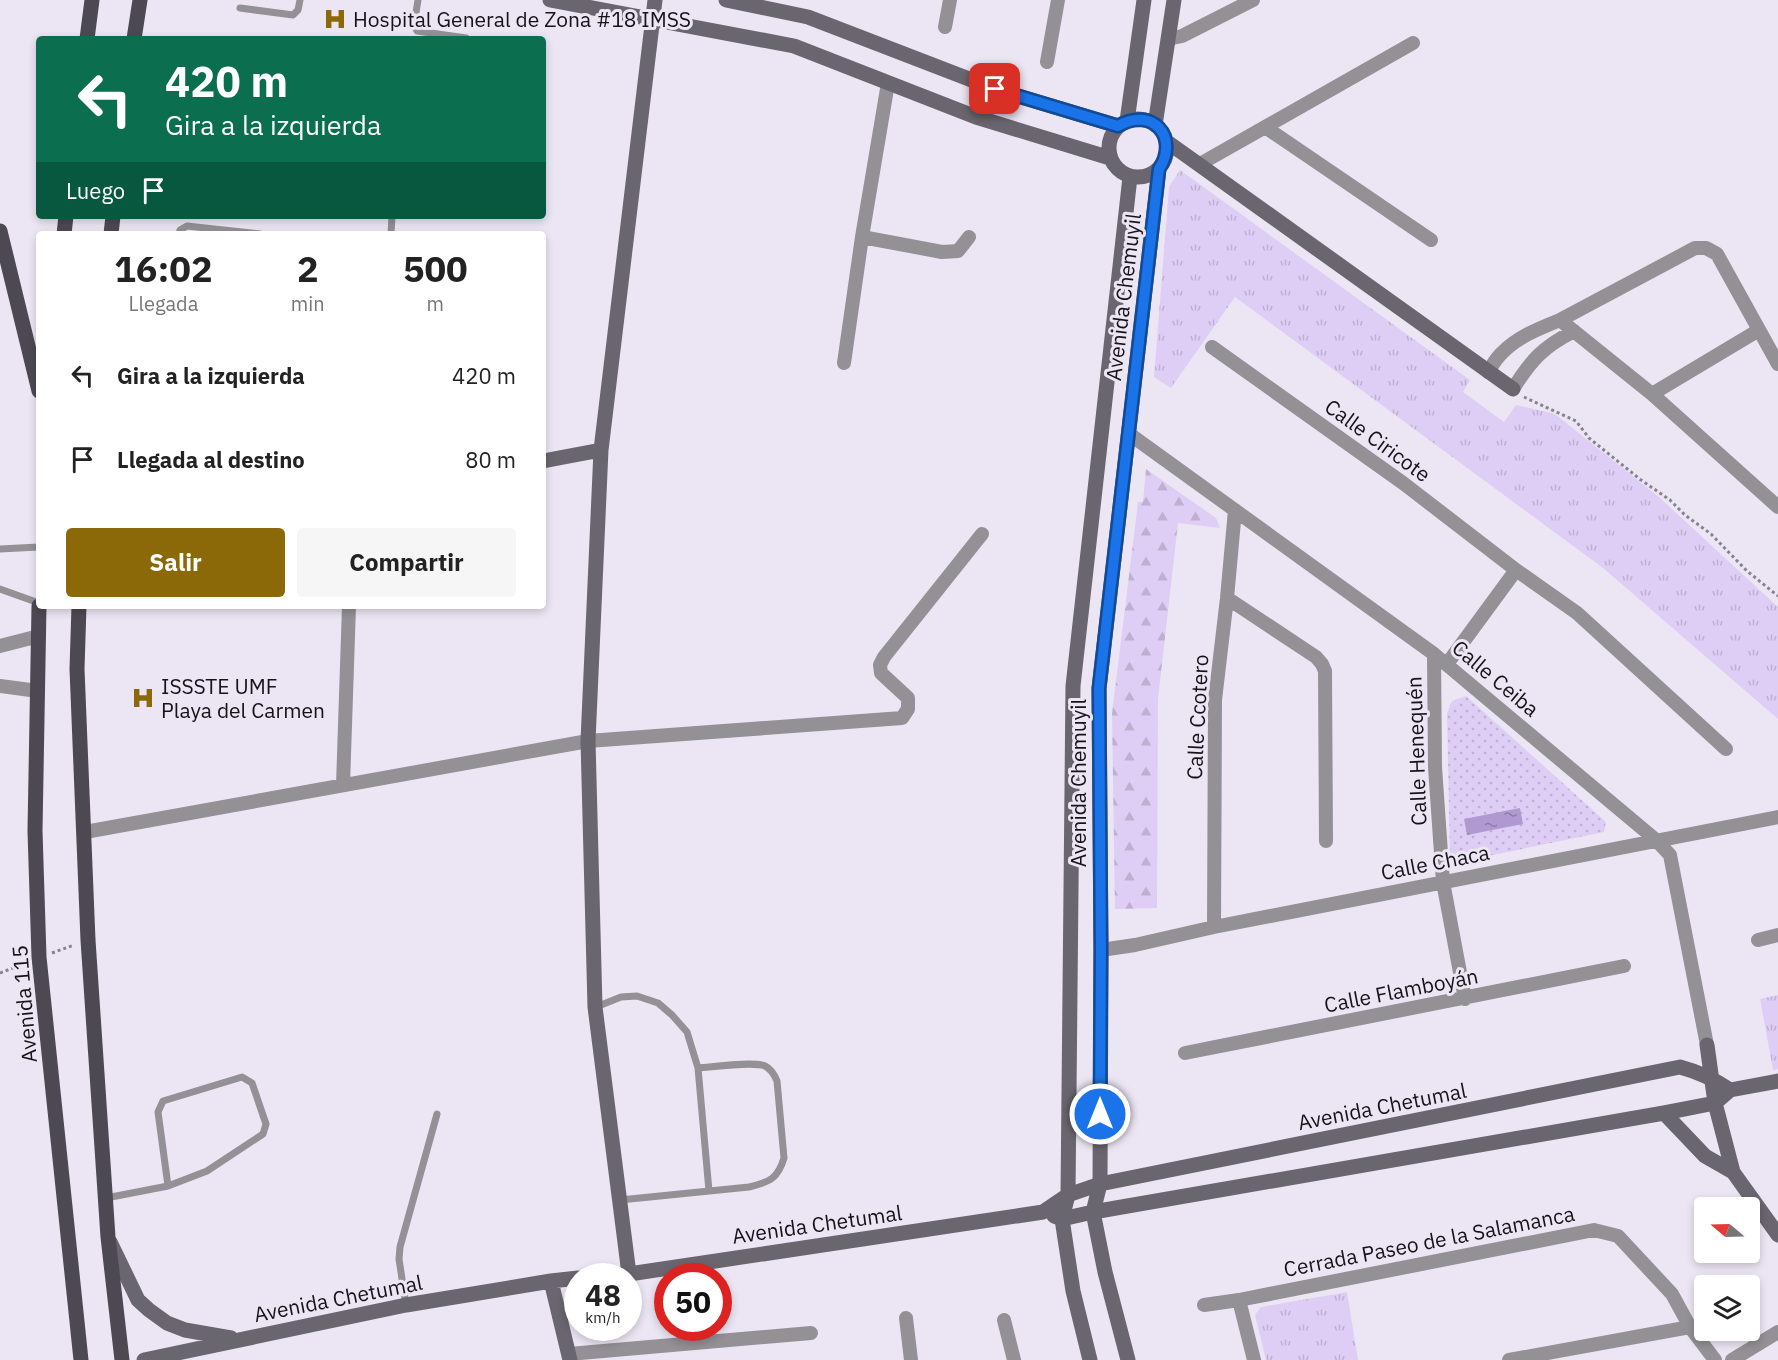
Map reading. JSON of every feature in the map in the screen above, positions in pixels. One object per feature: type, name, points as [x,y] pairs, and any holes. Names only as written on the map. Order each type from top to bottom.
[{"type":"main road","points":[[87,36],[92,0]]},
{"type":"main road","points":[[134,36],[140,0]]},
{"type":"main road","points":[[550,0],[794,46],[976,117],[1110,158]]},
{"type":"main road","points":[[628,1263],[595,1007],[588,741],[601,450],[655,0]]},
{"type":"main road","points":[[726,0],[808,17],[995,89],[1123,124]]},
{"type":"main road","points":[[1123,124],[1144,0]]},
{"type":"main road","points":[[1155,125],[1174,0]]},
{"type":"main road","points":[[1137,119],[1146,120],[1155,125],[1162,132],[1167,151],[1159,169],[1145,177],[1130,177],[1121,173],[1110,158],[1110,141],[1113,133],[1123,124],[1137,119]]},
{"type":"main road","points":[[1166,141],[1513,389]]},
{"type":"main road","name":"Avenida Chemuyil","points":[[1128,1360],[1105,1272],[1093,1212],[1100,1184],[1099,688],[1159,169]]},
{"type":"main road","name":"Avenida Chemuyil","points":[[1090,1360],[1073,1291],[1062,1219],[1068,1195],[1073,686],[1130,177]]},
{"type":"main road","points":[[0,231],[36,379]]},
{"type":"main road","points":[[546,460],[601,450]]},
{"type":"main road","name":"Avenida 115","points":[[39,609],[35,831],[39,957],[81,1360]]},
{"type":"main road","points":[[79,609],[77,669],[88,940],[108,1237],[123,1360]]},
{"type":"main road","points":[[1073,686],[1099,688]]},
{"type":"main road","points":[[1707,1045],[1715,1102],[1733,1172],[1778,1235]]},
{"type":"main road","name":"Avenida Chetumal","points":[[642,1272],[1043,1212],[1068,1195],[1100,1184],[1680,1067],[1712,1078],[1730,1090]]},
{"type":"main road","points":[[1062,1219],[1664,1113],[1715,1102],[1730,1090],[1778,1081]]},
{"type":"main road","points":[[1664,1113],[1705,1156],[1733,1172]]},
{"type":"main road","name":"Avenida Chetumal","points":[[1043,1212],[1062,1219]]},
{"type":"main road","points":[[108,1237],[138,1300],[149,1310],[166,1323],[240,1340]]},
{"type":"main road","name":"Avenida Chetumal","points":[[144,1360],[406,1305],[564,1280]]},
{"type":"main road","points":[[551,1281],[569,1357]]},
{"type":"street","points":[[945,27],[950,0]]},
{"type":"street","points":[[1047,62],[1058,0]]},
{"type":"street","points":[[1168,39],[1182,36],[1253,0]]},
{"type":"street","points":[[1200,164],[1413,43]]},
{"type":"street","points":[[844,363],[888,83]]},
{"type":"street","points":[[1265,127],[1431,240]]},
{"type":"street","points":[[862,237],[942,252],[958,251],[969,237]]},
{"type":"street","points":[[1488,372],[1502,353],[1520,339],[1695,248],[1706,248],[1717,254],[1778,364]]},
{"type":"street","points":[[1560,320],[1652,394],[1778,507]]},
{"type":"street","points":[[1652,394],[1759,330]]},
{"type":"street","points":[[1513,389],[1526,367],[1540,353],[1574,331]]},
{"type":"street","name":"Calle Ciricote","points":[[1212,347],[1403,483],[1516,570],[1577,613],[1726,749]]},
{"type":"street","name":"Calle Ceiba","points":[[1128,433],[1448,664],[1656,840],[1670,855],[1707,1045]]},
{"type":"street","name":"Calle Ccotero","points":[[1214,927],[1215,700],[1235,510]]},
{"type":"street","points":[[85,832],[588,741],[902,718],[908,710],[908,698],[881,673],[880,665],[982,534]]},
{"type":"street","points":[[1448,664],[1516,570]]},
{"type":"street","points":[[1227,598],[1316,657],[1325,670],[1326,841]]},
{"type":"street","points":[[343,785],[349,609]]},
{"type":"street","points":[[0,646],[39,636]]},
{"type":"street","name":"Calle Henequén","points":[[1434,654],[1435,767],[1443,882],[1465,999]]},
{"type":"street","points":[[0,686],[38,691]]},
{"type":"street","name":"Calle Chaca","points":[[1101,950],[1778,817]]},
{"type":"street","points":[[1758,940],[1778,935]]},
{"type":"street","name":"Calle Flamboyán","points":[[1185,1053],[1624,966]]},
{"type":"street","name":"Cerrada Paseo de la Salamanca","points":[[1204,1305],[1594,1230],[1617,1236],[1672,1294],[1690,1327],[1715,1360]]},
{"type":"street","points":[[1239,1300],[1254,1360]]},
{"type":"street","points":[[906,1318],[911,1360]]},
{"type":"street","points":[[1004,1320],[1014,1360]]},
{"type":"street","points":[[1509,1360],[1690,1327]]},
{"type":"street","points":[[1732,1360],[1778,1332]]},
{"type":"street","points":[[569,1357],[811,1333]]},
{"type":"lane","points":[[240,8],[293,15],[298,10],[300,0]]},
{"type":"lane","points":[[418,0],[414,25],[417,31],[452,36]]},
{"type":"lane","points":[[181,231],[187,226],[214,231]]},
{"type":"lane","points":[[0,549],[36,547]]},
{"type":"lane","points":[[0,589],[36,604]]},
{"type":"lane","points":[[595,1007],[621,997],[637,996],[658,1003],[687,1032],[698,1068],[709,1191]]},
{"type":"lane","points":[[620,1200],[749,1187],[767,1183],[782,1167],[784,1158],[780,1103],[777,1081],[773,1073],[766,1066],[754,1064],[698,1068]]},
{"type":"lane","points":[[106,1198],[168,1186],[207,1171],[262,1134],[266,1124],[252,1083],[242,1077],[164,1101],[158,1112],[168,1186]]},
{"type":"lane","points":[[406,1305],[399,1259],[400,1247],[437,1114]]},
{"type":"path","points":[[1513,389],[1527,399],[1576,421],[1589,438],[1711,534],[1747,572],[1778,596]]},
{"type":"green space","points":[[1180,170],[1470,380],[1463,392],[1504,422],[1516,405],[1555,414],[1659,497],[1778,607],[1778,719],[1603,568],[1235,297],[1171,388],[1154,377],[1169,187]]},
{"type":"green space","points":[[1146,469],[1216,518],[1220,528],[1178,523],[1158,699],[1157,908],[1115,909],[1112,714],[1138,502],[1143,502]]},
{"type":"green space","points":[[1466,696],[1606,822],[1604,832],[1459,862],[1450,857],[1447,713],[1452,701]]},
{"type":"green space","points":[[1778,995],[1778,1069],[1773,1070],[1760,999]]},
{"type":"green space","points":[[1347,1292],[1358,1360],[1266,1360],[1255,1315],[1261,1307]]},
{"type":"water","points":[[1520,808],[1523,824],[1467,835],[1464,819]]},
{"type":"place","name":"Hospital General de Zona #18 IMSS","points":[[335,19]]},
{"type":"place","name":"ISSSTE UMF Playa del Carmen","points":[[143,698]]},
{"type":"route","points":[[995,89],[1118,126],[1127,121],[1146,120],[1162,132],[1166,141],[1167,151],[1159,169],[1099,688],[1100,1114]]}]
